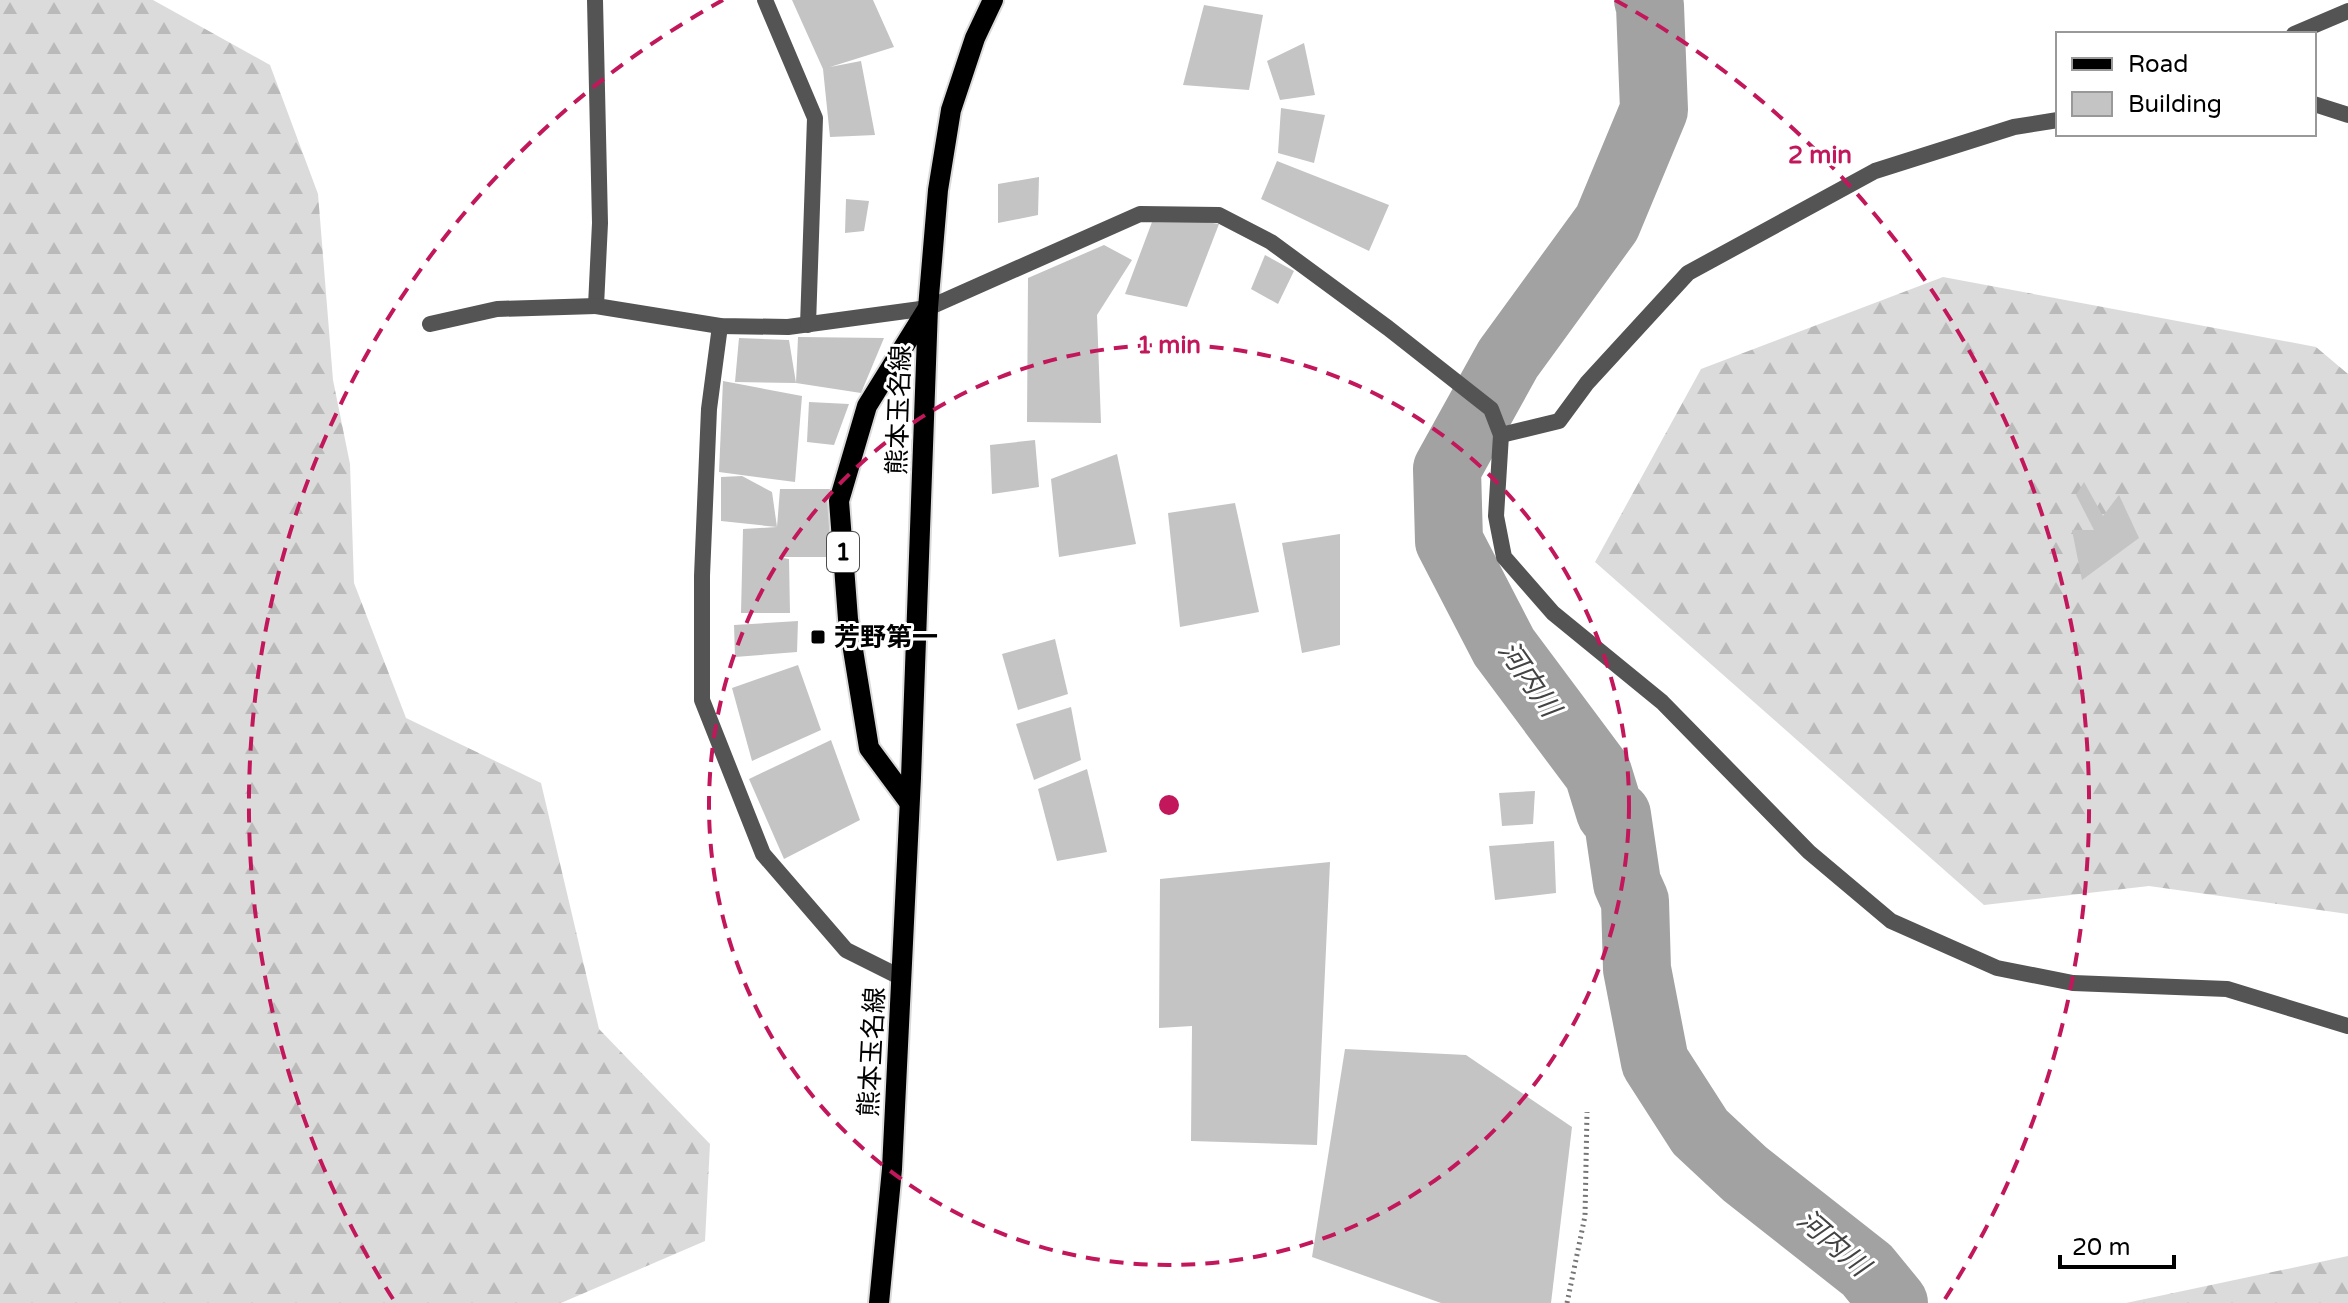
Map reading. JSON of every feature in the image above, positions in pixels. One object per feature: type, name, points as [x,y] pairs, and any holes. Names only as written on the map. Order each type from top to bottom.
[{"type":"main road","name":"熊本玉名線","points":[[879,1303],[892,1169],[928,308],[938,190],[951,110],[975,38],[993,0]]},
{"type":"main road","name":"熊本玉名線","points":[[909,802],[869,748],[848,619],[839,501],[867,406],[928,308]]},
{"type":"street","points":[[595,0],[600,223],[596,306]]},
{"type":"street","points":[[765,0],[815,118],[808,325]]},
{"type":"street","points":[[2299,32],[2348,11]]},
{"type":"street","points":[[2316,105],[2348,115]]},
{"type":"street","points":[[1501,435],[1559,421],[1587,383],[1688,273],[1875,171],[2014,127],[2056,120]]},
{"type":"street","points":[[430,324],[497,309],[596,306],[720,326],[808,325],[928,308],[1140,214],[1219,215],[1271,242],[1491,409],[1501,435],[1496,516],[1504,557],[1553,613],[1662,702],[1809,852],[1891,921],[1997,968],[2073,983],[2227,989],[2348,1026]]},
{"type":"street","points":[[720,326],[709,409],[702,576],[702,700],[763,854],[846,950],[902,978]]},
{"type":"path","points":[[1567,1303],[1585,1216],[1587,1112]]},
{"type":"green space","points":[[0,0],[153,0],[270,65],[318,194],[333,380],[350,464],[354,583],[406,718],[541,783],[599,1029],[710,1144],[705,1241],[561,1303],[0,1303]]},
{"type":"green space","points":[[1943,277],[2316,347],[2348,374],[2348,914],[2149,886],[1984,905],[1595,562],[1701,369]]},
{"type":"green space","points":[[2348,1256],[2348,1303],[2126,1303]]},
{"type":"building","points":[[792,0],[873,0],[894,47],[830,67],[861,61],[875,135],[830,137],[823,69]]},
{"type":"building","points":[[1204,5],[1263,15],[1249,90],[1183,85]]},
{"type":"building","points":[[1304,43],[1315,95],[1280,100],[1267,61]]},
{"type":"building","points":[[1281,108],[1325,115],[1314,163],[1278,153]]},
{"type":"building","points":[[1277,161],[1389,205],[1369,251],[1261,199]]},
{"type":"building","points":[[1039,177],[1038,215],[998,223],[998,184]]},
{"type":"building","points":[[846,199],[869,201],[864,231],[845,233]]},
{"type":"building","points":[[1155,214],[1219,224],[1187,307],[1125,294]]},
{"type":"building","points":[[1104,245],[1132,260],[1097,315],[1101,423],[1027,422],[1028,278]]},
{"type":"building","points":[[1265,255],[1294,271],[1278,304],[1251,289]]},
{"type":"building","points":[[798,337],[884,338],[861,393],[796,383]]},
{"type":"building","points":[[739,338],[789,340],[796,383],[735,382]]},
{"type":"building","points":[[723,381],[802,396],[795,482],[719,472]]},
{"type":"building","points":[[809,402],[849,404],[834,445],[807,442]]},
{"type":"building","points":[[1035,440],[1039,487],[992,494],[990,445]]},
{"type":"building","points":[[1117,454],[1136,544],[1059,557],[1051,479]]},
{"type":"building","points":[[742,476],[772,492],[777,527],[721,521],[721,477]]},
{"type":"building","points":[[2084,482],[2103,516],[2119,495],[2139,538],[2082,580],[2072,530],[2094,530],[2076,495]]},
{"type":"building","points":[[780,489],[831,489],[829,557],[777,557],[789,559],[790,613],[741,613],[743,529],[777,527]]},
{"type":"building","points":[[1235,503],[1259,612],[1180,627],[1168,513]]},
{"type":"building","points":[[1340,534],[1340,645],[1302,653],[1282,543]]},
{"type":"building","points":[[798,621],[797,652],[735,657],[734,625]]},
{"type":"building","points":[[1055,639],[1068,694],[1018,710],[1002,654]]},
{"type":"building","points":[[798,665],[821,730],[752,761],[732,688]]},
{"type":"building","points":[[1071,707],[1081,760],[1034,780],[1016,724]]},
{"type":"building","points":[[831,740],[860,820],[784,859],[749,779]]},
{"type":"building","points":[[1087,769],[1107,852],[1057,861],[1038,789]]},
{"type":"building","points":[[1535,791],[1533,824],[1502,826],[1499,793]]},
{"type":"building","points":[[1554,841],[1556,893],[1495,900],[1489,846]]},
{"type":"building","points":[[1330,862],[1317,1145],[1191,1141],[1192,1026],[1159,1028],[1160,879]]},
{"type":"building","points":[[1345,1049],[1466,1055],[1572,1127],[1551,1303],[1441,1303],[1312,1257]]},
{"type":"waterway","name":"河内川","points":[[1648,0],[1654,110],[1607,223],[1508,359],[1447,469],[1449,541],[1504,647],[1598,773],[1610,812],[1617,815],[1627,883],[1635,901],[1637,969],[1655,1062],[1700,1132],[1745,1174],[1867,1270],[1894,1303]]},
{"type":"place","name":"芳野第一","points":[[818,637]]}]
